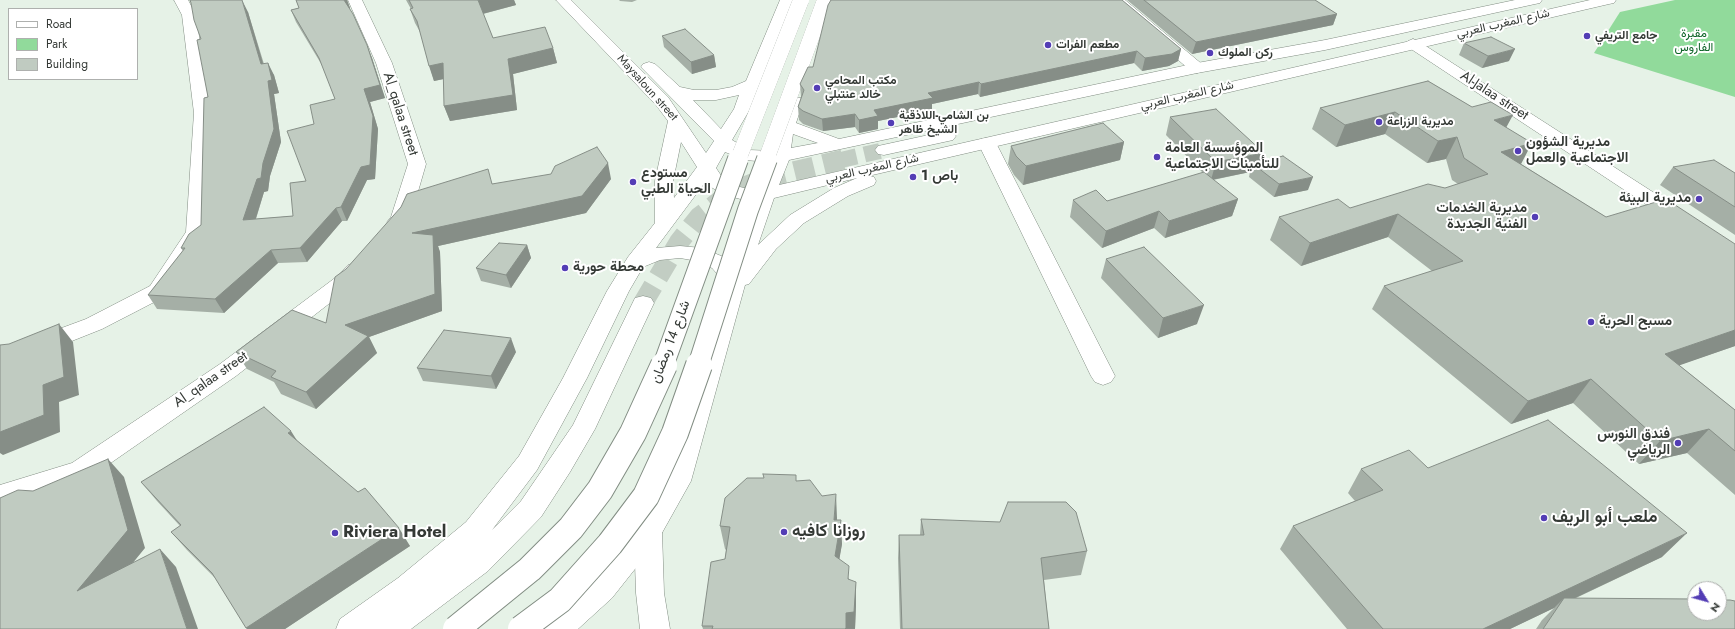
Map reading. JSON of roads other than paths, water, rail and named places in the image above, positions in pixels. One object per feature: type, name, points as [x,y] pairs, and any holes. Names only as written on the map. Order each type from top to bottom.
[{"type":"main road","points":[[0,357],[16,354],[94,324],[158,291],[196,232],[202,113],[189,16],[181,0]]},
{"type":"main road","name":"Al_qalaa street","points":[[355,0],[384,63],[417,164],[400,219],[385,235]]},
{"type":"main road","name":"Maysaloun street","points":[[563,0],[642,80],[677,121],[716,181],[729,190],[744,194],[766,194]]},
{"type":"main road","name":"Maysaloun street","points":[[578,0],[675,92],[722,141],[735,151],[745,155],[769,157],[781,156]]},
{"type":"main road","points":[[351,629],[408,587],[476,530],[528,463],[575,378],[618,291],[635,262],[707,167],[742,109],[787,0]]},
{"type":"main road","name":"شارع 14 رمضان","points":[[456,629],[530,569],[571,528],[600,490],[633,433],[659,378],[736,165],[800,0]]},
{"type":"main road","points":[[521,629],[560,600],[610,544],[646,496],[675,433],[696,373],[748,210],[825,0]]},
{"type":"main road","points":[[557,629],[602,589],[648,532],[678,481],[732,291],[781,156],[786,124],[832,0]]},
{"type":"main road","name":"شارع المغرب العربي","points":[[781,156],[1197,68],[1325,45],[1535,0]]},
{"type":"main road","name":"شارع المغرب العربي","points":[[766,194],[1413,44],[1610,0]]},
{"type":"main road","points":[[1125,2],[1197,68]]},
{"type":"main road","name":"Al-Jalaa street","points":[[1413,44],[1696,228]]},
{"type":"main road","points":[[884,150],[1280,58],[1325,45]]},
{"type":"main road","points":[[675,92],[694,95],[716,95],[737,91],[754,83]]},
{"type":"main road","points":[[664,222],[664,181],[677,121]]},
{"type":"main road","points":[[786,124],[837,144]]},
{"type":"main road","points":[[987,143],[1104,376]]},
{"type":"main road","points":[[732,291],[770,245],[797,219],[818,205],[840,192],[865,182],[957,150]]},
{"type":"main road","points":[[635,262],[657,254],[665,253],[680,252],[702,255],[719,263],[730,276],[732,291]]},
{"type":"main road","name":"Al_qalaa street","points":[[0,496],[80,471],[228,370],[346,280],[365,258]]},
{"type":"main road","points":[[387,629],[478,562],[531,509],[583,429],[643,303]]},
{"type":"main road","points":[[648,532],[650,593],[655,629]]},
{"type":"tunnel","points":[[841,160],[884,150]]},
{"type":"tunnel","points":[[643,303],[679,242],[699,217],[721,200],[743,187],[767,178],[845,159]]},
{"type":"place","name":"جامع التريفي","points":[[1587,36]]},
{"type":"place","name":"مطعم الفرات","points":[[1048,45]]},
{"type":"place","name":"ركن الملوك","points":[[1210,53]]},
{"type":"place","name":"مكتب المحامي خالد عنتبلي","points":[[817,88]]},
{"type":"place","name":"مديرية الزراعة","points":[[1379,122]]},
{"type":"place","name":"بن الشامي-اللاذقية الشيخ ظاهر","points":[[891,123]]},
{"type":"place","name":"مديرية الشؤون الاجتماعية والعمل","points":[[1518,151]]},
{"type":"place","name":"الموؤسسة العامة للتأمينات الاجتماعية","points":[[1157,157]]},
{"type":"place","name":"باص 1","points":[[913,177]]},
{"type":"place","name":"مستودع الحياة الطبي","points":[[633,182]]},
{"type":"place","name":"مديرية البيئة","points":[[1699,199]]},
{"type":"place","name":"مديرية الخدمات الفنية الجديدة","points":[[1535,217]]},
{"type":"place","name":"محطة حورية","points":[[565,268]]},
{"type":"place","name":"مسبح الحرية","points":[[1591,322]]},
{"type":"place","name":"فندق النورس الرياضي","points":[[1678,443]]},
{"type":"place","name":"ملعب أبو الريف","points":[[1544,518]]},
{"type":"place","name":"روزانا كافيه","points":[[784,532]]},
{"type":"place","name":"Riviera Hotel","points":[[335,533]]},
{"type":"park label","name":"مقبرة الفاروس","points":[[1694,41]]}]
